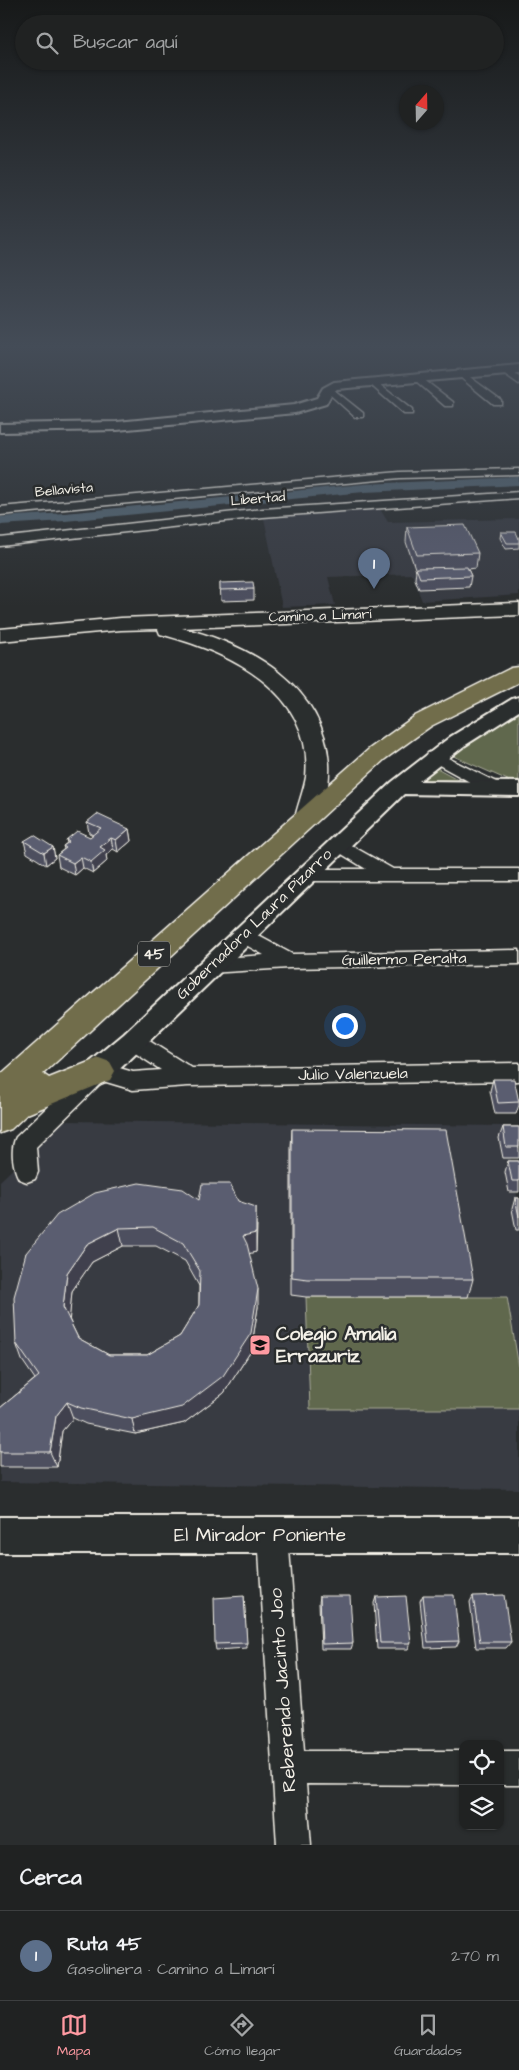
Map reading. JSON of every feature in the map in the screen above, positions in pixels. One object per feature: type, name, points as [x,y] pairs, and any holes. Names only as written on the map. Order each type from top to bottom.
[{"type":"main road","name":"Camino a Limarí","points":[[0,635],[121,624],[158,628],[201,629],[519,609]]},
{"type":"main road","name":"Camino a Limarí","points":[[201,629],[225,648],[251,661],[280,683],[302,709],[315,738],[319,753],[317,786],[308,814]]},
{"type":"main road","name":"Gobernadora Laura Pizarro","points":[[5,1106],[308,814],[376,754],[423,722],[519,672]]},
{"type":"main road","name":"Gobernadora Laura Pizarro","points":[[5,1106],[394,763],[476,696]]},
{"type":"main road","points":[[260,880],[308,814]]},
{"type":"main road","points":[[5,1106],[99,1070]]},
{"type":"street","name":"Bellavista","points":[[0,511],[400,475],[519,472]]},
{"type":"street","name":"Libertad","points":[[0,542],[263,513],[519,495]]},
{"type":"street","name":"Gobernadora Laura Pizarro","points":[[27,1172],[24,1144],[99,1070],[434,756],[471,731],[519,703]]},
{"type":"street","points":[[434,756],[494,788]]},
{"type":"street","points":[[399,787],[519,789]]},
{"type":"street","points":[[338,844],[391,876]]},
{"type":"street","points":[[305,876],[519,875]]},
{"type":"street","points":[[242,934],[289,961]]},
{"type":"street","name":"Guillermo Peralta","points":[[210,966],[289,961],[518,960]]},
{"type":"street","points":[[132,1041],[188,1077]]},
{"type":"street","name":"Julio Valenzuela","points":[[99,1070],[133,1081],[188,1077],[519,1072]]},
{"type":"street","name":"El Mirador Poniente","points":[[0,1535],[519,1535]]},
{"type":"street","name":"Reberendo Jacinto Joo","points":[[273,1535],[294,1845]]},
{"type":"street","points":[[289,1767],[459,1768]]},
{"type":"street","points":[[504,1768],[519,1768]]},
{"type":"shaded area","points":[[378,506],[388,522],[519,519],[519,595],[422,601],[412,574],[328,577],[335,605],[282,607],[264,518],[325,510]]},
{"type":"shaded area","name":"Colegio Amalia Errazuriz","points":[[63,1121],[505,1126],[519,1208],[519,1489],[0,1482],[0,1181]]},
{"type":"green space","points":[[519,711],[519,780],[510,781],[451,755]]},
{"type":"green space","points":[[435,767],[465,783],[414,784]]},
{"type":"green space","points":[[306,1297],[507,1297],[519,1367],[519,1409],[310,1409]]},
{"type":"building","points":[[465,525],[478,553],[417,555],[407,527]]},
{"type":"building","points":[[501,532],[516,532],[519,543],[507,543]]},
{"type":"building","points":[[467,567],[471,576],[420,578],[416,568]]},
{"type":"building","points":[[253,582],[254,589],[220,590],[220,583]]},
{"type":"building","points":[[97,814],[129,829],[116,840],[111,838],[100,847],[105,850],[91,862],[81,857],[73,863],[57,855],[66,848],[63,846],[69,842],[66,840],[77,831],[90,837],[101,828],[87,822]]},
{"type":"building","points":[[34,835],[53,847],[44,853],[24,841]]},
{"type":"building","points":[[493,1079],[514,1079],[519,1102],[498,1103]]},
{"type":"building","points":[[503,1127],[519,1127],[519,1147],[506,1147]]},
{"type":"building","points":[[292,1129],[446,1130],[473,1279],[307,1279],[292,1277]]},
{"type":"building","points":[[508,1161],[519,1161],[519,1181],[512,1181]]},
{"type":"building","points":[[139,1183],[183,1189],[199,1200],[202,1184],[230,1184],[238,1201],[256,1207],[256,1233],[243,1236],[247,1244],[258,1289],[251,1333],[223,1376],[182,1407],[132,1419],[81,1408],[67,1402],[56,1416],[50,1452],[0,1452],[0,1408],[39,1376],[16,1343],[14,1297],[26,1253],[57,1215],[95,1193]],"holes":[[[153,1227],[183,1243],[200,1271],[199,1305],[180,1336],[147,1355],[109,1355],[78,1338],[63,1307],[67,1273],[87,1244],[119,1228]]]},
{"type":"building","points":[[515,1198],[519,1198],[519,1217]]},
{"type":"building","points":[[423,1595],[454,1595],[459,1641],[428,1642]]},
{"type":"building","points":[[504,1595],[511,1642],[480,1642],[473,1596]]},
{"type":"building","points":[[244,1596],[247,1643],[215,1644],[214,1598]]},
{"type":"building","points":[[320,1596],[350,1596],[353,1643],[322,1644]]},
{"type":"building","points":[[406,1596],[411,1643],[380,1643],[376,1597]]},
{"type":"waterway","points":[[0,521],[65,517],[364,488],[519,481]]},
{"type":"place","name":"Ruta 45","points":[[374,589]]},
{"type":"place","name":"Colegio Amalia Errazuriz","points":[[260,1345]]}]
